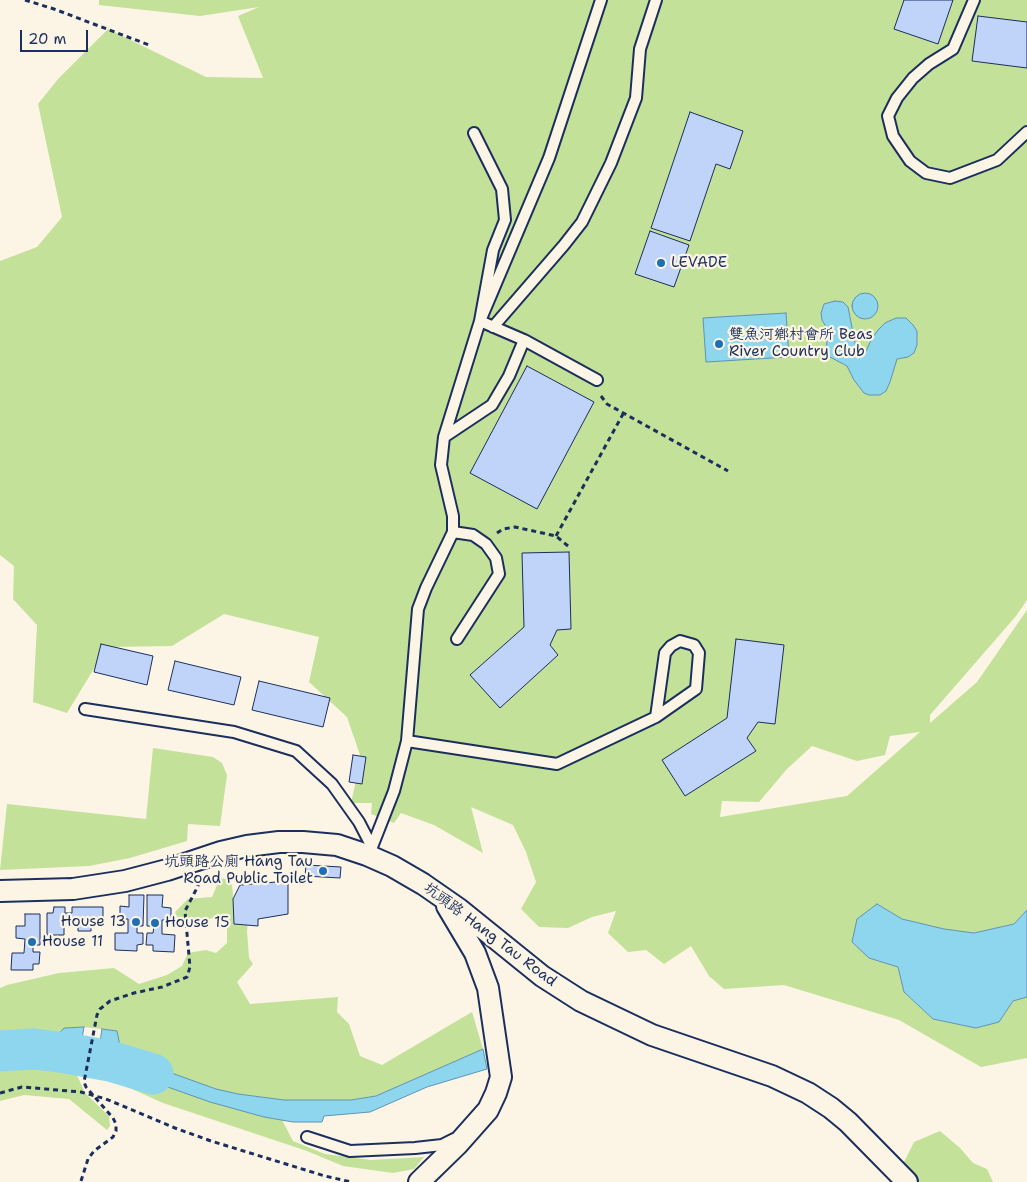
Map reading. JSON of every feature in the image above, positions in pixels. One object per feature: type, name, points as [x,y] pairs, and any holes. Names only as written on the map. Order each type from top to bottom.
[{"type":"street","name":"坑頭路 Hang Tau Road","points":[[0,891],[73,889],[125,881],[222,852],[247,846],[279,842],[337,845],[370,851],[443,898],[542,976],[581,1001],[652,1035],[772,1076],[808,1093],[848,1122],[907,1182]]},
{"type":"street","points":[[419,1182],[488,1110],[496,1093],[500,1077],[488,988],[475,953],[443,898]]},
{"type":"lane","points":[[370,851],[394,791],[407,741],[418,609],[453,532],[453,516],[441,465],[444,437],[480,322],[549,158],[601,0]]},
{"type":"lane","points":[[493,327],[582,222],[611,163],[636,98],[640,49],[656,0]]},
{"type":"lane","points":[[974,0],[953,49],[929,64],[913,78],[897,98],[888,116],[893,136],[910,162],[926,173],[950,178],[997,160],[1027,132]]},
{"type":"lane","points":[[474,133],[502,189],[505,220],[493,250],[480,322]]},
{"type":"lane","points":[[480,322],[524,340],[596,380]]},
{"type":"lane","points":[[444,437],[492,404],[509,376],[524,340]]},
{"type":"lane","points":[[453,532],[473,535],[486,544],[496,558],[499,574],[457,639]]},
{"type":"lane","points":[[407,741],[557,764],[656,717],[696,689],[699,653],[694,645],[680,641],[671,646],[666,653],[656,717]]},
{"type":"lane","points":[[85,710],[234,732],[296,751],[332,784],[359,822],[370,851]]},
{"type":"lane","points":[[307,1137],[350,1151],[442,1145],[469,1131]]},
{"type":"path","points":[[25,0],[54,8],[149,45]]},
{"type":"path","points":[[596,380],[602,399],[607,404],[728,472]]},
{"type":"path","points":[[556,536],[623,414]]},
{"type":"path","points":[[486,544],[503,529],[515,528],[556,536],[568,546]]},
{"type":"path","points":[[81,1182],[88,1159],[116,1131],[116,1124],[113,1118],[86,1087],[84,1082],[97,1015],[110,1001],[187,977],[190,966],[185,911],[198,884]]},
{"type":"path","points":[[0,1093],[22,1087],[81,1092],[106,1099],[202,1138],[325,1176],[351,1182]]},
{"type":"green space","points":[[99,0],[1027,0],[1027,600],[1016,616],[930,715],[930,723],[977,682],[1027,610],[1027,910],[1014,924],[974,933],[944,929],[902,919],[877,904],[869,958],[898,967],[904,992],[933,1019],[976,1028],[999,1022],[1013,1001],[1027,997],[1027,1058],[981,1067],[899,1020],[784,985],[724,989],[709,976],[691,946],[664,964],[646,950],[628,952],[608,933],[616,911],[592,917],[568,928],[539,927],[521,909],[536,882],[526,852],[513,825],[471,807],[483,853],[434,825],[401,813],[394,823],[371,814],[372,803],[351,803],[361,758],[347,717],[309,682],[319,637],[224,614],[172,646],[107,647],[67,713],[33,702],[37,625],[13,599],[14,566],[0,555],[0,261],[37,247],[62,217],[38,104],[58,79],[108,29],[206,77],[263,78],[238,16],[259,7],[200,16],[99,5]],"holes":[[[920,732],[847,796],[720,817],[722,801],[759,802],[787,769],[812,746],[857,761],[885,755],[890,736]]]},
{"type":"green space","points":[[153,748],[213,757],[222,763],[227,775],[220,826],[188,824],[187,841],[130,858],[89,866],[0,870],[7,804],[146,819]]},
{"type":"green space","points":[[220,878],[226,879],[232,885],[234,905],[249,911],[247,931],[249,958],[253,964],[237,982],[250,1004],[338,997],[337,1012],[349,1024],[360,1056],[382,1065],[472,1012],[483,1049],[376,1096],[351,1100],[284,1100],[216,1089],[127,1057],[120,1053],[117,1031],[84,1027],[64,1028],[55,1038],[0,1046],[0,988],[59,973],[114,968],[139,984],[167,975],[182,966],[188,953],[206,950],[216,953],[227,943],[227,926],[224,914],[195,924],[181,926],[175,912],[188,899],[212,897]]},
{"type":"green space","points":[[23,1053],[55,1060],[56,1066],[76,1073],[85,1093],[109,1116],[110,1126],[107,1130],[69,1099],[24,1095],[0,1101],[0,1056]]},
{"type":"green space","points":[[119,1072],[264,1117],[282,1120],[293,1141],[325,1154],[371,1160],[424,1157],[414,1169],[393,1173],[343,1166],[307,1151],[163,1103],[112,1080]]},
{"type":"green space","points":[[940,1131],[960,1148],[973,1163],[987,1169],[993,1182],[907,1182],[898,1174],[914,1142]]},
{"type":"water","points":[[865,293],[874,297],[878,306],[874,315],[865,319],[856,315],[852,306],[856,297]]},
{"type":"water","points":[[835,301],[843,302],[848,307],[857,353],[864,356],[871,340],[885,323],[896,318],[906,318],[917,331],[917,345],[914,353],[908,357],[897,359],[886,391],[880,395],[864,393],[854,380],[847,366],[828,356],[826,351],[828,330],[822,320],[821,313],[824,304]]},
{"type":"water","points":[[786,313],[789,357],[706,362],[703,318]]},
{"type":"water","points":[[877,904],[902,919],[944,929],[974,933],[1014,924],[1027,910],[1027,997],[1013,1001],[999,1022],[976,1028],[933,1019],[904,992],[898,967],[869,958],[852,942],[857,919]]},
{"type":"water","points":[[84,1027],[76,1073],[57,1070],[54,1062],[23,1053],[0,1056],[0,1046],[55,1038],[64,1028]]},
{"type":"water","points":[[102,1029],[117,1031],[121,1051],[127,1057],[216,1089],[284,1100],[351,1100],[376,1096],[483,1049],[487,1069],[427,1087],[370,1112],[324,1116],[322,1122],[293,1122],[264,1117],[210,1102],[131,1074],[119,1072],[112,1080],[95,1075]]},
{"type":"building","points":[[904,0],[953,0],[938,44],[894,29]]},
{"type":"building","points":[[978,16],[1027,22],[1027,68],[972,61]]},
{"type":"building","points":[[690,112],[743,131],[730,169],[716,164],[690,241],[651,228]]},
{"type":"building","points":[[650,231],[689,245],[674,287],[635,274]]},
{"type":"building","points":[[527,366],[594,402],[537,509],[470,473]]},
{"type":"building","points":[[569,552],[571,629],[557,630],[550,645],[558,655],[500,708],[470,675],[524,627],[522,553]]},
{"type":"building","points":[[736,639],[784,645],[775,724],[758,722],[747,738],[756,751],[685,796],[662,760],[727,718]]},
{"type":"building","points":[[101,644],[153,656],[147,685],[94,672]]},
{"type":"building","points":[[175,661],[241,677],[234,705],[168,690]]},
{"type":"building","points":[[259,681],[330,698],[323,727],[252,710]]},
{"type":"building","points":[[353,755],[366,757],[362,784],[349,782]]},
{"type":"building","name":"坑頭路公廁 Hang Tau Road Public Toilet","points":[[306,865],[341,867],[340,878],[305,876]]},
{"type":"building","points":[[288,881],[288,914],[258,919],[258,926],[234,924],[233,899],[240,885]]},
{"type":"building","name":"House 13","points":[[129,895],[144,895],[143,926],[137,926],[137,933],[143,933],[143,944],[137,945],[137,951],[115,950],[115,933],[128,933],[128,919],[120,919],[120,906],[129,907]]},
{"type":"building","name":"House 15","points":[[147,895],[163,895],[162,907],[171,908],[171,920],[162,920],[162,934],[175,935],[174,952],[153,951],[153,945],[146,945],[147,933],[153,933],[154,926],[147,926]]},
{"type":"building","points":[[54,907],[65,907],[65,913],[72,913],[72,907],[103,907],[103,923],[91,922],[91,931],[78,931],[78,922],[64,922],[64,935],[47,935],[47,913],[53,913]]},
{"type":"building","name":"House 11","points":[[25,914],[40,914],[40,945],[33,945],[33,952],[40,952],[39,964],[33,964],[33,970],[11,970],[12,953],[24,953],[25,939],[16,938],[16,926],[25,926]]},
{"type":"waterway","points":[[0,1051],[34,1049],[66,1053],[110,1061],[153,1074]]},
{"type":"place","name":"LEVADE","points":[[661,263]]},
{"type":"place","name":"雙魚河鄉村會所 Beas River Country Club","points":[[719,344]]},
{"type":"place","name":"坑頭路公廁 Hang Tau Road Public Toilet","points":[[323,871]]},
{"type":"place","name":"House 13","points":[[136,922]]},
{"type":"place","name":"House 15","points":[[155,923]]},
{"type":"place","name":"House 11","points":[[32,942]]}]
